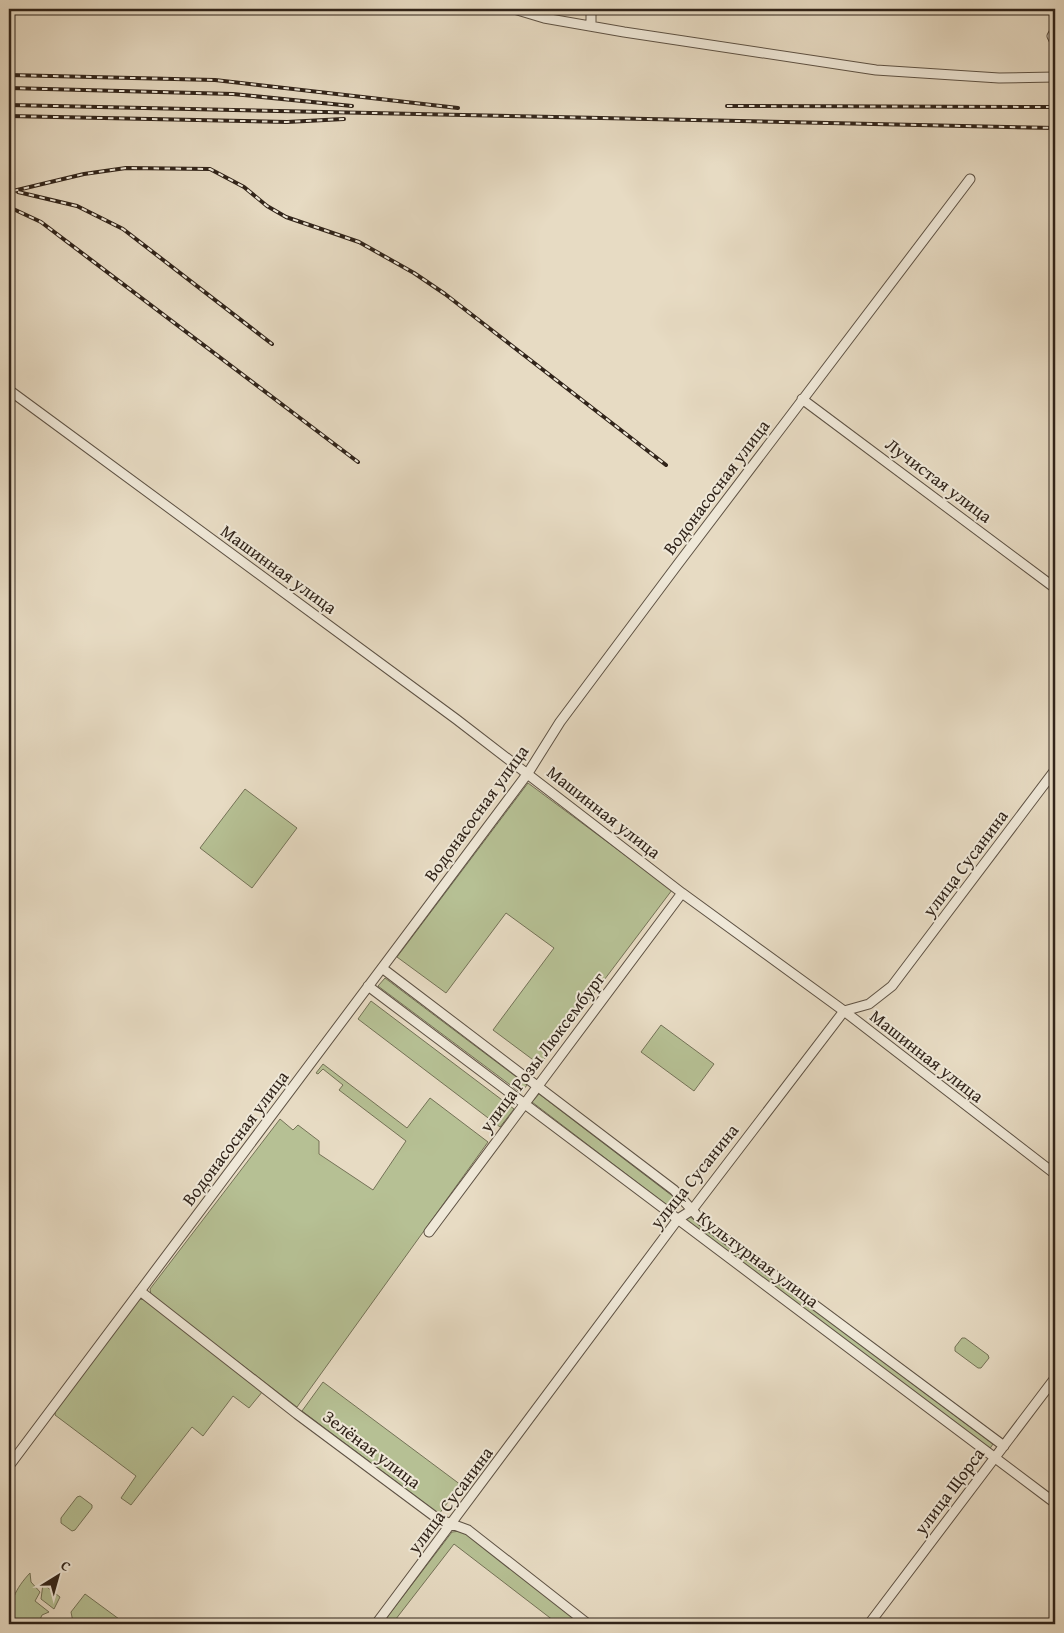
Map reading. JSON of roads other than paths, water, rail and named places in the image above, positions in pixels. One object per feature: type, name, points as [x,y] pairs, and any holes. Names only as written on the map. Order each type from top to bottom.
[{"type":"street","points":[[514,9],[544,18],[591,26],[876,70],[998,78],[1055,78]]},
{"type":"street","points":[[591,9],[591,26]]},
{"type":"street","points":[[1055,31],[1052,36],[1055,42]]},
{"type":"street","name":"Водонасосная улица","points":[[9,1466],[528,773],[560,722],[802,399],[970,179]]},
{"type":"street","name":"Машинная улица","points":[[9,390],[528,773],[682,893],[844,1012],[1055,1174]]},
{"type":"street","name":"Лучистая улица","points":[[802,399],[1055,588]]},
{"type":"street","name":"улица Сусанина","points":[[376,1624],[452,1525],[678,1219],[692,1210],[844,1012],[869,1004],[892,986],[1055,770]]},
{"type":"street","name":"улица Розы Люксембург","points":[[429,1232],[682,893]]},
{"type":"street","name":"Культурная улица","points":[[382,968],[674,1190],[702,1221],[1004,1446]]},
{"type":"street","name":"Культурная улица","points":[[368,986],[1055,1503]]},
{"type":"street","name":"Зелёная улица","points":[[140,1291],[297,1414],[438,1519],[468,1530],[588,1624]]},
{"type":"street","name":"улица Щорса","points":[[869,1624],[1055,1378]]},
{"type":"railway","points":[[9,75],[215,80],[458,108]]},
{"type":"railway","points":[[9,88],[233,94],[352,106]]},
{"type":"railway","points":[[9,105],[1055,128]]},
{"type":"railway","points":[[727,106],[1055,107]]},
{"type":"railway","points":[[9,116],[287,122],[344,119]]},
{"type":"railway","points":[[13,191],[84,174],[126,168],[210,169],[244,187],[267,206],[286,217],[359,242],[414,273],[445,294],[666,465]]},
{"type":"railway","points":[[18,192],[77,206],[123,229],[272,344]]},
{"type":"railway","points":[[9,207],[41,222],[358,462]]}]
